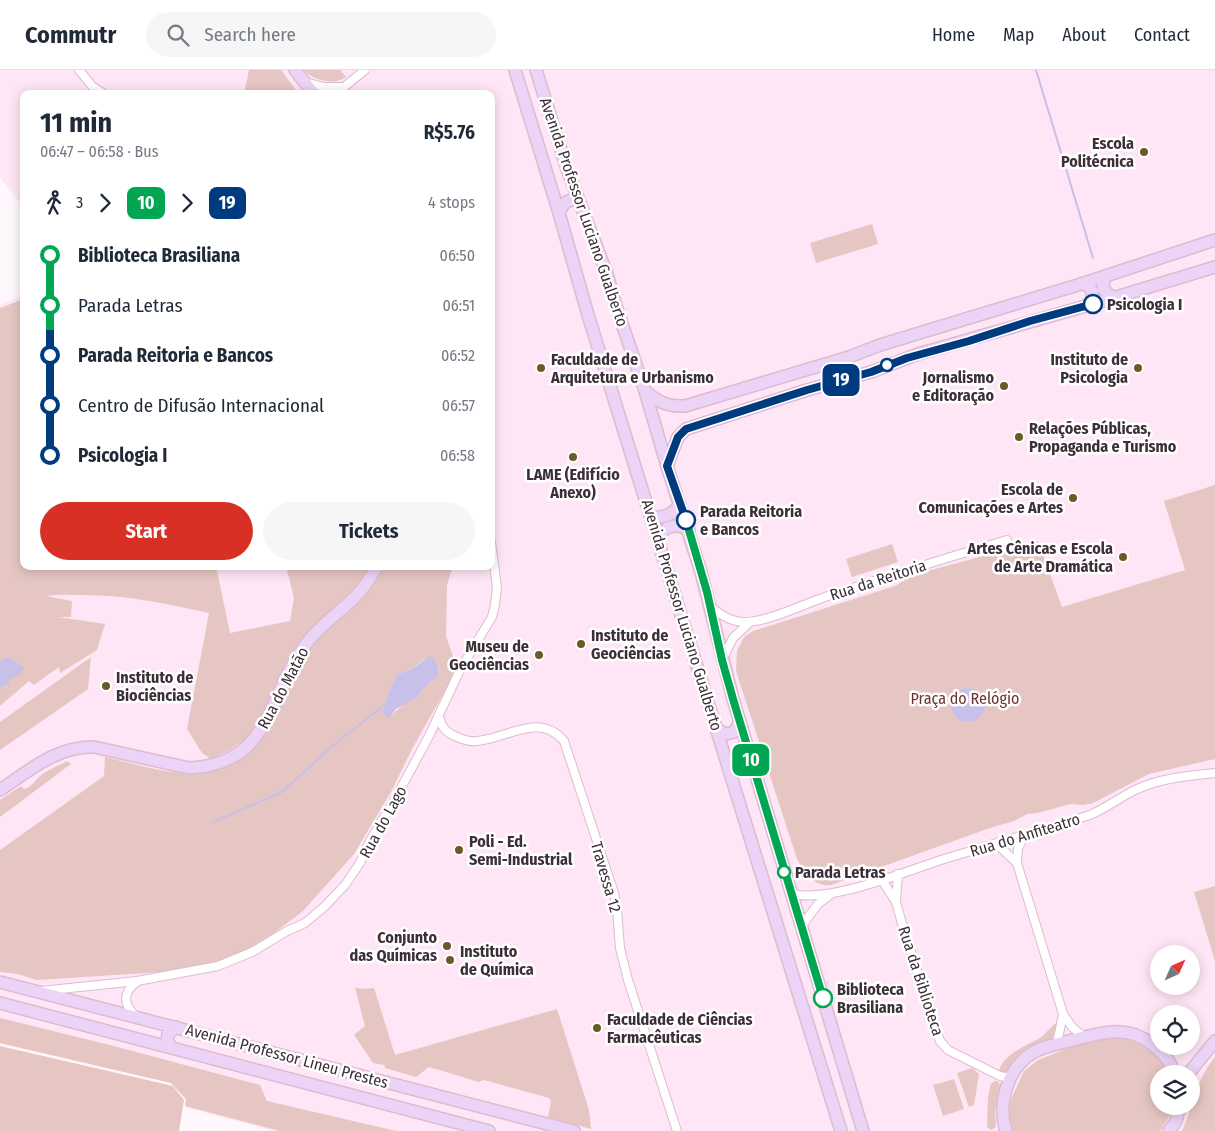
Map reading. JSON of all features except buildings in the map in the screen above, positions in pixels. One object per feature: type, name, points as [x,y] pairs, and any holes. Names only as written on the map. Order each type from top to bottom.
[{"type":"street","points":[[79,70],[92,86],[98,90]]},
{"type":"street","points":[[295,70],[311,90]]},
{"type":"street","points":[[304,81],[343,90],[365,70]]},
{"type":"street","name":"Avenida Professor Luciano Gualberto","points":[[515,70],[588,315],[841,1131]]},
{"type":"street","name":"Avenida Professor Luciano Gualberto","points":[[536,70],[572,184],[608,274],[616,306],[689,530],[745,741],[863,1131]]},
{"type":"street","points":[[550,185],[556,190],[563,192],[570,190],[572,184]]},
{"type":"street","points":[[559,213],[563,204],[567,201],[576,199],[579,201]]},
{"type":"street","points":[[645,391],[660,402],[668,405],[684,406],[849,357],[1214,243]]},
{"type":"street","points":[[667,466],[678,437],[686,429],[871,372],[907,358],[1215,267]]},
{"type":"street","points":[[1104,277],[1103,290],[1113,298]]},
{"type":"street","points":[[1086,283],[1092,291],[1093,304]]},
{"type":"street","points":[[961,321],[962,334],[969,341]]},
{"type":"street","points":[[944,326],[951,334],[951,345]]},
{"type":"street","points":[[864,352],[866,365],[871,372]]},
{"type":"street","points":[[849,357],[857,368],[856,376]]},
{"type":"street","points":[[768,380],[773,401]]},
{"type":"street","points":[[651,517],[670,515],[680,504]]},
{"type":"street","points":[[658,538],[665,528],[671,526],[683,527],[689,530]]},
{"type":"street","name":"Rua da Reitoria","points":[[710,607],[736,622],[750,622],[1007,540]]},
{"type":"street","name":"Rua do Matão","points":[[0,790],[44,760],[79,746],[94,747],[188,768],[202,768],[227,759],[245,748],[256,737],[265,724],[290,668],[307,642],[356,596],[368,582],[375,570]]},
{"type":"street","name":"Rua do Lago","points":[[37,991],[137,981],[218,966],[252,952],[287,931],[305,923],[324,907],[344,885],[360,863],[371,838],[394,802],[429,736],[460,670],[492,617],[497,587],[495,570]]},
{"type":"street","name":"Rua da Reitoria","points":[[722,660],[733,638],[750,622]]},
{"type":"street","points":[[439,716],[441,725],[450,734]]},
{"type":"street","points":[[718,730],[726,734],[734,732],[740,722]]},
{"type":"street","name":"Travessa 12","points":[[429,736],[437,733],[450,734],[478,741],[536,727],[549,729],[564,741],[614,893],[620,948],[628,980],[677,1131]]},
{"type":"street","points":[[722,746],[730,739],[745,741]]},
{"type":"street","name":"Rua do Anfiteatro","points":[[790,892],[806,896],[832,893],[882,880],[1090,815],[1134,790],[1149,784],[1187,776],[1215,773]]},
{"type":"street","points":[[1025,835],[1018,848],[1016,863],[1063,1014],[1072,1027],[1084,1037]]},
{"type":"street","points":[[994,844],[1016,863]]},
{"type":"street","name":"Rua da Biblioteca","points":[[896,902],[898,874]]},
{"type":"street","name":"Rua da Biblioteca","points":[[882,880],[896,902],[940,1041],[948,1050],[1000,1076],[1010,1078]]},
{"type":"street","name":"Rua do Anfiteatro","points":[[801,926],[818,904],[832,893]]},
{"type":"street","points":[[137,981],[128,989],[126,1001],[127,1007],[138,1018]]},
{"type":"street","name":"Avenida Professor Lineu Prestes","points":[[0,982],[574,1131]]},
{"type":"street","name":"Avenida Professor Lineu Prestes","points":[[0,1003],[489,1131]]},
{"type":"street","points":[[1056,1044],[1063,1014]]},
{"type":"street","points":[[170,1047],[167,1037],[170,1031],[176,1027]]},
{"type":"street","points":[[1006,1131],[1003,1110],[1005,1093],[1010,1078],[1023,1061],[1035,1052],[1056,1044],[1111,1031],[1141,1036],[1164,1053],[1171,1065]]},
{"type":"street","points":[[1195,1065],[1215,1041]]},
{"type":"street","points":[[830,1095],[840,1096],[850,1088]]},
{"type":"street","points":[[1170,1131],[1178,1115]]},
{"type":"shaded area","points":[[0,70],[1215,70],[1215,1131],[272,1131],[185,1107],[185,1099],[171,1083],[0,1044],[0,305],[20,297],[20,570],[495,570],[495,90],[20,90],[20,202],[0,178]]},
{"type":"shaded area","points":[[428,657],[433,657],[436,661],[438,676],[417,697],[396,709],[389,718],[386,717],[382,712],[392,684],[398,674],[412,669]]},
{"type":"shaded area","points":[[5,658],[11,658],[24,668],[21,674],[8,680],[10,685],[4,685],[0,689],[0,661]]},
{"type":"shaded area","points":[[968,688],[980,693],[985,705],[980,717],[968,722],[956,717],[951,705],[956,693]]},
{"type":"green space","points":[[249,70],[281,70],[296,90],[245,90]]},
{"type":"green space","points":[[304,70],[340,70],[346,77],[336,81],[324,81],[312,77]]},
{"type":"green space","points":[[872,224],[878,244],[816,263],[810,243]]},
{"type":"green space","points":[[20,300],[20,570],[217,570],[230,633],[290,621],[294,598],[287,570],[370,570],[363,581],[350,595],[313,626],[295,648],[281,674],[262,718],[247,738],[230,750],[211,759],[202,753],[187,729],[209,613],[163,603],[100,595],[46,596],[72,601],[71,617],[58,617],[105,624],[97,650],[60,673],[59,667],[34,685],[29,681],[0,706],[0,308]]},
{"type":"green space","name":"Praça do Relógio","points":[[1215,485],[1215,759],[1149,774],[1093,803],[1084,805],[1070,804],[1038,813],[1027,814],[1014,821],[831,885],[819,884],[810,878],[797,859],[736,671],[737,651],[744,637],[753,631],[895,586],[913,575],[1038,541],[1062,607],[1185,570],[1164,501]]},
{"type":"green space","points":[[892,544],[898,562],[852,577],[846,559]]},
{"type":"green space","points":[[378,570],[452,570],[447,585],[446,636],[456,665],[450,682],[412,749],[391,792],[354,854],[302,912],[274,933],[246,950],[218,963],[188,969],[37,980],[17,974],[0,972],[0,850],[104,776],[105,757],[172,772],[214,771],[233,764],[251,750],[267,730],[288,680],[297,664],[367,588]],"holes":[[[424,659],[435,659],[439,670],[438,676],[417,697],[404,704],[388,718],[382,712],[392,684],[398,674],[412,669]]]},
{"type":"green space","points":[[91,657],[88,689],[0,750],[0,722]]},
{"type":"green space","points":[[67,761],[71,764],[0,817],[0,800],[21,786],[24,789],[28,787],[43,774]]},
{"type":"green space","points":[[1215,886],[1215,961],[1194,892]]},
{"type":"green space","points":[[355,988],[374,988],[395,1055],[557,1009],[589,1110],[591,1129],[548,1117],[551,1101],[549,1098],[484,1080],[479,1082],[429,1067],[416,1077],[385,1068],[384,1065],[373,1063],[354,1035],[365,1026]]},
{"type":"green space","points":[[0,1018],[260,1085],[267,1101],[396,1131],[280,1131],[185,1106],[186,1099],[171,1083],[0,1043]]},
{"type":"green space","points":[[1055,1024],[1058,1025],[1052,1038],[1005,1075],[999,1072],[1004,1061],[1022,1047],[1040,1038]]},
{"type":"green space","points":[[1098,1036],[1120,1037],[1140,1043],[1150,1048],[1150,1055],[1157,1055],[1165,1065],[1150,1065],[1150,1115],[1170,1115],[1169,1117],[1160,1131],[1011,1131],[1008,1116],[1011,1099],[1024,1071],[1038,1060]]},
{"type":"green space","points":[[0,1046],[173,1086],[184,1100],[179,1131],[0,1131]]},
{"type":"green space","points":[[1215,1057],[1215,1131],[1182,1131],[1188,1115],[1200,1115],[1200,1081]]},
{"type":"green space","points":[[972,1068],[979,1074],[974,1105],[969,1107],[957,1073]]},
{"type":"green space","points":[[954,1079],[964,1109],[943,1116],[933,1085]]},
{"type":"green space","points":[[999,1082],[1000,1087],[995,1111],[996,1127],[991,1130],[987,1127],[988,1097],[991,1083]]},
{"type":"waterway","points":[[1036,70],[1093,258]]},
{"type":"waterway","points":[[211,823],[282,792],[336,743],[387,703]]},
{"type":"bus line","name":"19","points":[[686,520],[667,466],[674,444],[686,429],[807,390],[871,372],[907,358],[1093,304]]},
{"type":"bus line","name":"10","points":[[686,520],[702,572],[733,699],[823,998]]},
{"type":"place","name":"Escola Politécnica","points":[[1144,152]]},
{"type":"place","name":"Psicologia I","points":[[1093,304]]},
{"type":"place","name":"Faculdade de Arquitetura e Urbanismo","points":[[541,368]]},
{"type":"place","name":"Instituto de Psicologia","points":[[1138,368]]},
{"type":"place","name":"Jornalismo e Editoração","points":[[1004,386]]},
{"type":"place","name":"Relações Públicas, Propaganda e Turismo","points":[[1019,437]]},
{"type":"place","name":"LAME (Edifício Anexo)","points":[[573,457]]},
{"type":"place","name":"Escola de Comunicações e Artes","points":[[1073,498]]},
{"type":"place","name":"Parada Reitoria e Bancos","points":[[686,520]]},
{"type":"place","name":"Artes Cênicas e Escola de Arte Dramática","points":[[1123,557]]},
{"type":"place","name":"Instituto de Geociências","points":[[581,644]]},
{"type":"place","name":"Museu de Geociências","points":[[539,655]]},
{"type":"place","name":"Instituto de Biociências","points":[[106,686]]},
{"type":"place","name":"Poli - Ed. Semi-Industrial","points":[[459,850]]},
{"type":"place","name":"Parada Letras","points":[[784,872]]},
{"type":"place","name":"Conjunto das Químicas","points":[[447,946]]},
{"type":"place","name":"Instituto de Química","points":[[450,960]]},
{"type":"place","name":"Biblioteca Brasiliana","points":[[823,998]]},
{"type":"place","name":"Faculdade de Ciências Farmacêuticas","points":[[597,1028]]}]
